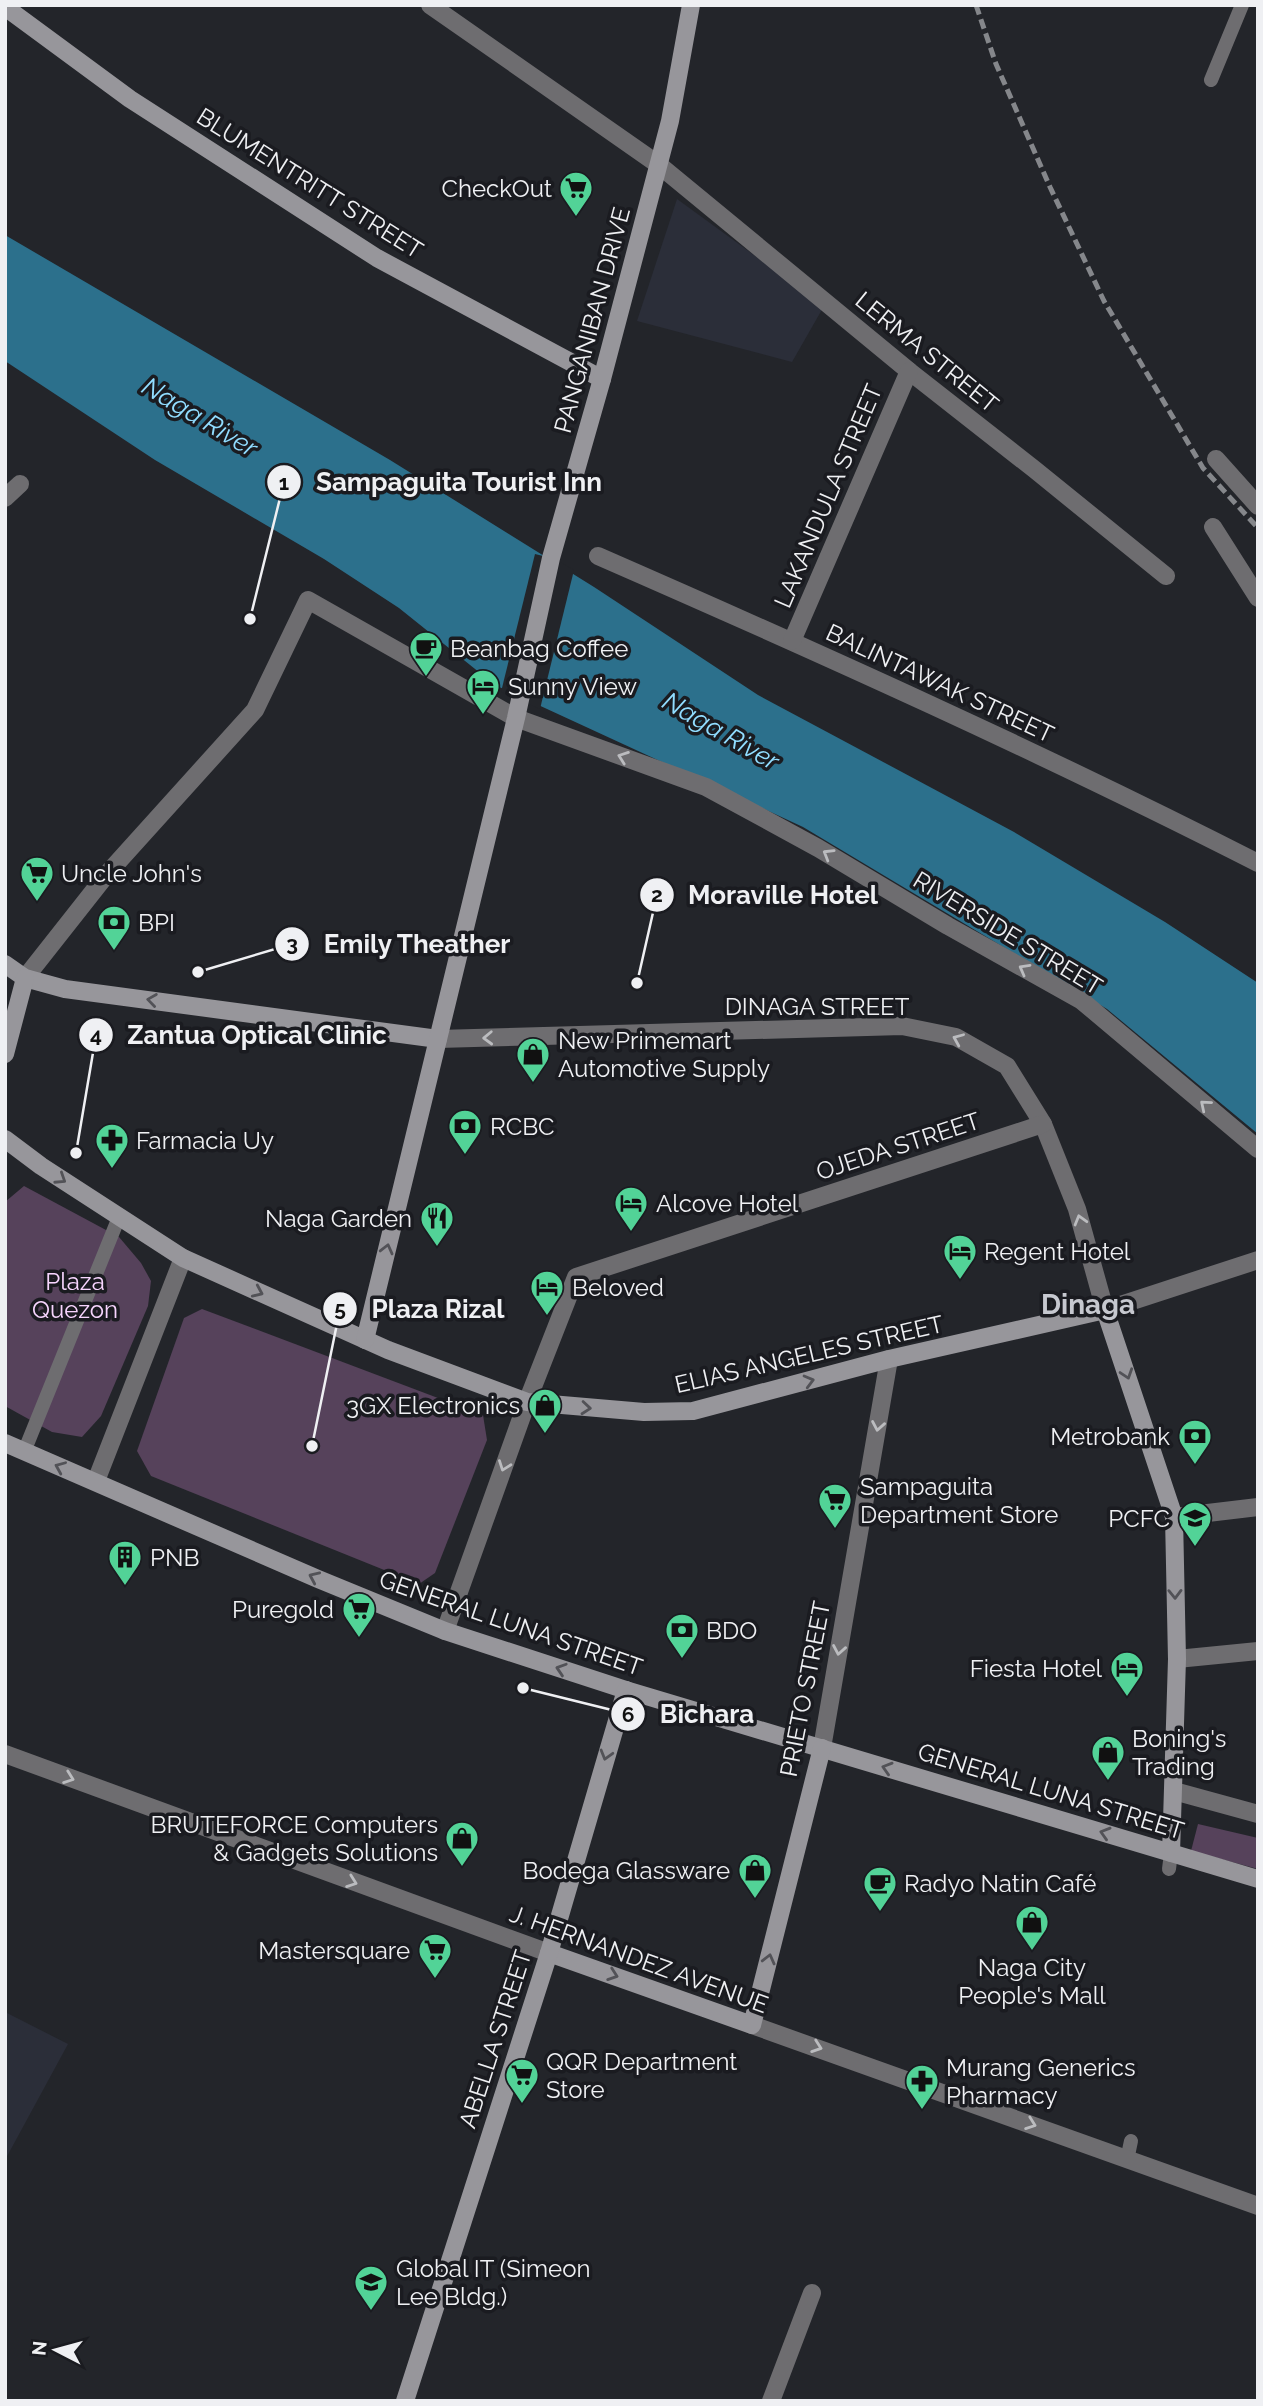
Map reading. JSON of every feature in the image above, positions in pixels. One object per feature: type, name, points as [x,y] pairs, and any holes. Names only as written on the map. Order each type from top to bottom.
[{"type":"main road","name":"PANGANIBAN DRIVE","points":[[365,1339],[517,713],[551,558],[602,379],[670,121],[691,5]]},
{"type":"main road","name":"BLUMENTRITT STREET","points":[[5,7],[131,99],[377,258],[602,379]]},
{"type":"main road","points":[[5,964],[24,978],[65,989],[438,1039]]},
{"type":"main road","points":[[5,1054],[24,978]]},
{"type":"main road","name":"ELIAS ANGELES STREET","points":[[5,1139],[41,1166],[183,1258],[365,1339],[527,1402],[644,1412],[693,1411],[889,1359],[1105,1310]]},
{"type":"main road","points":[[1105,1310],[1174,1517],[1177,1658],[1170,1861]]},
{"type":"main road","name":"GENERAL LUNA STREET","points":[[5,1443],[444,1631],[626,1690],[822,1748],[1170,1861],[1258,1879]]},
{"type":"main road","name":"ABELLA STREET","points":[[405,2401],[549,1953],[626,1690]]},
{"type":"main road","name":"PRIETO STREET","points":[[752,2025],[822,1748]]},
{"type":"main road","name":"J. HERNANDEZ AVENUE","points":[[549,1953],[752,2025]]},
{"type":"street","name":"LERMA STREET","points":[[430,5],[659,165],[909,371],[1166,576]]},
{"type":"street","name":"LAKANDULA STREET","points":[[792,641],[909,371]]},
{"type":"street","points":[[1216,459],[1258,506]]},
{"type":"street","points":[[5,498],[20,484]]},
{"type":"street","points":[[1213,527],[1258,598]]},
{"type":"street","name":"BALINTAWAK STREET","points":[[597,556],[792,641],[1258,863]]},
{"type":"street","name":"RIVERSIDE STREET","points":[[24,978],[107,874],[256,710],[308,600],[517,713],[706,787],[818,848],[948,926],[1082,1001],[1258,1149]]},
{"type":"street","name":"DINAGA STREET","points":[[438,1039],[902,1026],[956,1037],[1007,1066],[1043,1124],[1077,1209],[1105,1310]]},
{"type":"street","name":"OJEDA STREET","points":[[527,1402],[576,1277],[1043,1124]]},
{"type":"street","points":[[96,1481],[183,1258]]},
{"type":"street","name":"ELIAS ANGELES STREET","points":[[1105,1310],[1258,1260]]},
{"type":"street","name":"PRIETO STREET","points":[[822,1748],[889,1359]]},
{"type":"street","points":[[444,1631],[527,1402]]},
{"type":"street","points":[[1174,1517],[1258,1507]]},
{"type":"street","points":[[1177,1658],[1258,1651]]},
{"type":"street","name":"J. HERNANDEZ AVENUE","points":[[5,1754],[549,1953]]},
{"type":"street","points":[[1174,1791],[1258,1814]]},
{"type":"street","name":"J. HERNANDEZ AVENUE","points":[[752,2025],[1258,2206]]},
{"type":"street","points":[[771,2401],[813,2293]]},
{"type":"lane","points":[[1211,80],[1242,5]]},
{"type":"lane","points":[[24,1451],[119,1217]]},
{"type":"lane","points":[[1127,2160],[1131,2141]]},
{"type":"shaded area","points":[[677,199],[824,306],[792,362],[637,321]]},
{"type":"shaded area","points":[[5,2012],[68,2044],[5,2160]]},
{"type":"green space","name":"Plaza Quezon","points":[[24,1186],[119,1237],[141,1263],[151,1281],[148,1306],[101,1416],[82,1437],[52,1432],[5,1406],[5,1202]]},
{"type":"green space","points":[[202,1309],[483,1415],[487,1440],[435,1573],[419,1584],[151,1476],[137,1451],[184,1318]]},
{"type":"green space","points":[[1198,1824],[1258,1838],[1258,1869],[1191,1851]]},
{"type":"water","name":"Naga River","points":[[5,235],[390,460],[594,587],[758,695],[1014,832],[1165,922],[1258,983],[1258,1134],[1107,1009],[803,827],[495,685],[399,608],[324,559],[155,460],[5,361]]},
{"type":"pier","points":[[535,554],[555,559],[574,570],[540,709],[501,692]]},
{"type":"railway","points":[[976,5],[996,64],[1104,301],[1203,468],[1258,528]]},
{"type":"place","name":"CheckOut","points":[[576,218]]},
{"type":"place","name":"Sampaguita Tourist Inn","points":[[250,619]]},
{"type":"place","name":"Beanbag Coffee","points":[[426,678]]},
{"type":"place","name":"Sunny View","points":[[483,716]]},
{"type":"place","name":"Uncle John's","points":[[37,903]]},
{"type":"place","name":"BPI","points":[[114,952]]},
{"type":"place","name":"Emily Theather","points":[[198,972]]},
{"type":"place","name":"Moraville Hotel","points":[[637,983]]},
{"type":"place","name":"New Primemart Automotive Supply","points":[[533,1084]]},
{"type":"place","name":"Zantua Optical Clinic","points":[[76,1153]]},
{"type":"place","name":"RCBC","points":[[465,1156]]},
{"type":"place","name":"Farmacia Uy","points":[[112,1170]]},
{"type":"place","name":"Alcove Hotel","points":[[631,1233]]},
{"type":"place","name":"Naga Garden","points":[[437,1248]]},
{"type":"place","name":"Regent Hotel","points":[[960,1281]]},
{"type":"place","name":"Beloved","points":[[547,1317]]},
{"type":"place","name":"3GX Electronics","points":[[545,1435]]},
{"type":"place","name":"Plaza Rizal","points":[[312,1446]]},
{"type":"place","name":"Metrobank","points":[[1195,1466]]},
{"type":"place","name":"Sampaguita Department Store","points":[[835,1530]]},
{"type":"place","name":"PCFC","points":[[1195,1548]]},
{"type":"place","name":"PNB","points":[[125,1587]]},
{"type":"place","name":"Puregold","points":[[359,1639]]},
{"type":"place","name":"BDO","points":[[682,1660]]},
{"type":"place","name":"Bichara","points":[[523,1688]]},
{"type":"place","name":"Fiesta Hotel","points":[[1127,1698]]},
{"type":"place","name":"Boning's Trading","points":[[1108,1782]]},
{"type":"place","name":"BRUTEFORCE Computers & Gadgets Solutions","points":[[462,1868]]},
{"type":"place","name":"Bodega Glassware","points":[[755,1900]]},
{"type":"place","name":"Radyo Natin Café","points":[[880,1913]]},
{"type":"place","name":"Naga City People's Mall","points":[[1032,1952]]},
{"type":"place","name":"Mastersquare","points":[[435,1980]]},
{"type":"place","name":"QQR Department Store","points":[[522,2105]]},
{"type":"place","name":"Murang Generics Pharmacy","points":[[922,2111]]},
{"type":"place","name":"Global IT (Simeon Lee Bldg.)","points":[[371,2312]]},
{"type":"district","name":"Dinaga","points":[[1088,1304]]}]
